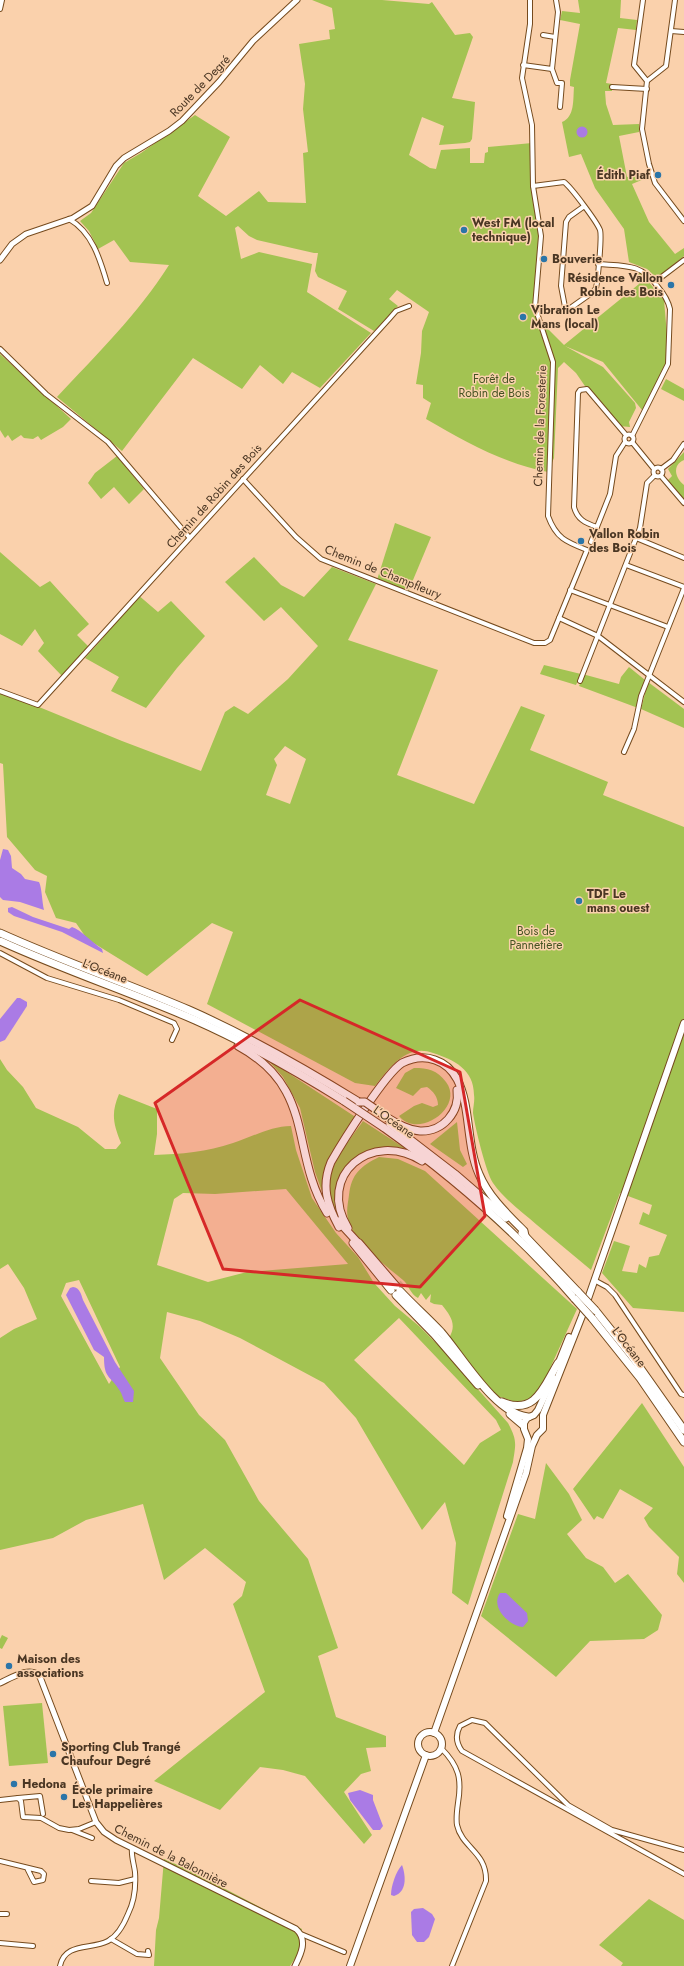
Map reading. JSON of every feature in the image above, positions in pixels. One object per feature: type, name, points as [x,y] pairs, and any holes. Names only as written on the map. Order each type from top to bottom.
[{"type":"highway","name":"L’Océane","points":[[0,933],[220,1024],[280,1055],[386,1122],[520,1240],[577,1295],[595,1310],[631,1355],[684,1430]]},
{"type":"highway","name":"L’Océane","points":[[0,941],[196,1021],[266,1055],[346,1098],[359,1102],[461,1179],[525,1236],[577,1295],[592,1318],[640,1378],[684,1442]]},
{"type":"highway","points":[[196,1021],[200,1026],[255,1056],[279,1080],[290,1098],[299,1121],[317,1194],[330,1218],[372,1262],[495,1404],[523,1425]]},
{"type":"highway","points":[[339,1227],[330,1210],[325,1192],[327,1174],[332,1162],[394,1070],[411,1060],[427,1058],[442,1063],[456,1078],[462,1096],[472,1152],[479,1174],[489,1193],[524,1230],[525,1236]]},
{"type":"highway","points":[[361,1246],[341,1225],[330,1205],[328,1184],[330,1172],[335,1160],[388,1081],[402,1067],[414,1061],[428,1060],[441,1065],[450,1073],[457,1087],[457,1103],[452,1115],[442,1126],[428,1130],[417,1130],[386,1122]]},
{"type":"highway","points":[[372,1262],[346,1225],[339,1204],[341,1184],[345,1175],[354,1163],[365,1155],[374,1151],[390,1149],[412,1155],[431,1167],[438,1168]]},
{"type":"highway","points":[[413,1309],[440,1332],[493,1397],[511,1412],[531,1416]]},
{"type":"highway","points":[[493,1397],[510,1405],[528,1404],[543,1390],[558,1363]]},
{"type":"main road","points":[[434,1733],[526,1473],[532,1446],[543,1429],[542,1420],[684,1022]]},
{"type":"main road","points":[[483,1592],[526,1456],[528,1439],[523,1425],[542,1403],[585,1303]]},
{"type":"main road","points":[[531,1416],[542,1420]]},
{"type":"main road","points":[[527,1433],[532,1436],[538,1435]]},
{"type":"main road","points":[[426,1733],[434,1733],[441,1740],[441,1748],[433,1755],[426,1755],[419,1747],[419,1740],[426,1733]]},
{"type":"main road","points":[[350,1966],[426,1755]]},
{"type":"street","points":[[0,9],[2,0]]},
{"type":"street","name":"Route de Degré","points":[[0,260],[12,244],[26,234],[69,220],[82,214],[92,206],[116,166],[124,158],[169,131],[182,121],[219,82],[253,42],[297,0]]},
{"type":"street","name":"Chemin de la Foresterie","points":[[530,0],[530,24],[523,65],[522,83],[532,125],[533,186],[542,236],[535,307],[550,353],[553,369],[548,516],[554,530],[560,537],[566,542],[587,550],[570,590]]},
{"type":"street","points":[[556,0],[558,12],[552,69],[557,82],[562,83],[560,107]]},
{"type":"street","points":[[643,0],[634,66],[647,81]]},
{"type":"street","points":[[675,0],[666,66],[647,81],[643,136],[653,178],[684,221]]},
{"type":"street","points":[[671,31],[684,32]]},
{"type":"street","points":[[543,35],[555,37]]},
{"type":"street","points":[[523,65],[552,69]]},
{"type":"street","points":[[612,87],[646,89]]},
{"type":"street","points":[[533,186],[564,182],[583,207],[600,230],[595,291],[570,309],[565,307],[561,286],[566,222],[569,217],[583,207]]},
{"type":"street","points":[[69,220],[78,224],[85,232],[99,257],[107,283]]},
{"type":"street","points":[[655,282],[684,260]]},
{"type":"street","points":[[598,264],[637,267],[645,271],[668,300],[670,309],[669,360],[660,383],[632,436],[632,442],[654,469],[654,476]]},
{"type":"street","name":"Chemin de Robin des Bois","points":[[0,691],[38,705],[189,537],[389,319],[400,309],[409,306]]},
{"type":"street","points":[[0,349],[46,394],[100,434],[116,449],[189,537]]},
{"type":"street","points":[[597,527],[581,520],[577,516],[574,507],[578,393],[580,390],[587,389],[626,435],[632,436]]},
{"type":"street","points":[[591,542],[610,494],[616,456],[625,442],[624,437],[626,435]]},
{"type":"street","points":[[625,442],[628,444],[632,442]]},
{"type":"street","points":[[654,469],[661,469],[673,460],[684,444]]},
{"type":"street","points":[[661,469],[661,476],[684,503]]},
{"type":"street","points":[[580,681],[640,528],[647,483],[654,476],[661,476]]},
{"type":"street","name":"Chemin de Champfleury","points":[[243,479],[296,537],[321,559],[529,641],[541,643],[550,640],[559,618]]},
{"type":"street","points":[[636,538],[684,558]]},
{"type":"street","points":[[624,752],[634,729],[641,696],[684,587],[626,565]]},
{"type":"street","points":[[668,628],[570,590],[559,618],[598,636],[648,677],[684,702]]},
{"type":"street","points":[[0,953],[48,978],[119,1000],[174,1023],[177,1029],[172,1040]]},
{"type":"street","points":[[593,1280],[607,1287],[615,1295],[681,1394],[684,1394]]},
{"type":"street","name":"Chemin de la Balonnière","points":[[0,1683],[24,1673],[34,1672],[40,1677],[96,1822],[112,1838],[296,1929],[301,1934],[344,1952]]},
{"type":"street","points":[[684,1850],[612,1830],[568,1805],[485,1723],[472,1720],[460,1726],[457,1738],[458,1746],[462,1751],[684,1874]]},
{"type":"street","points":[[441,1748],[455,1765],[459,1776],[461,1786],[457,1824],[460,1834],[483,1862],[486,1872],[486,1881],[452,1966]]},
{"type":"street","points":[[0,1800],[40,1796],[43,1814]]},
{"type":"street","points":[[18,1798],[21,1801],[24,1818],[41,1818],[59,1828],[70,1830],[92,1838]]},
{"type":"street","points":[[70,1830],[79,1829],[96,1822]]},
{"type":"street","points":[[60,1966],[64,1955],[72,1950],[98,1945],[111,1939],[119,1930],[129,1914],[134,1896],[135,1879],[131,1853],[132,1848]]},
{"type":"street","points":[[0,1860],[27,1868]]},
{"type":"street","points":[[91,1881],[119,1883],[135,1879]]},
{"type":"street","points":[[0,1914],[7,1914]]},
{"type":"street","points":[[295,1966],[302,1952],[301,1934]]},
{"type":"street","points":[[111,1939],[137,1954],[149,1955],[148,1951]]},
{"type":"street","points":[[0,1943],[33,1946]]},
{"type":"highlighted area","points":[[300,1000],[460,1072],[485,1216],[420,1287],[223,1269],[155,1103]]},
{"type":"green space","name":"Forêt de Robin de Bois","points":[[312,0],[382,0],[429,4],[432,2],[455,35],[470,33],[473,37],[452,98],[475,102],[472,139],[470,142],[465,143],[439,145],[444,126],[422,117],[409,155],[430,168],[436,169],[441,150],[470,148],[470,163],[484,163],[485,153],[488,152],[488,147],[532,143],[532,170],[541,231],[535,307],[543,327],[547,328],[564,345],[639,284],[634,274],[641,273],[664,300],[668,347],[666,366],[642,410],[603,362],[565,346],[603,367],[635,403],[636,408],[629,422],[630,427],[619,426],[587,389],[576,373],[564,362],[558,368],[554,458],[548,472],[515,463],[470,444],[426,419],[431,403],[423,398],[423,385],[416,384],[421,353],[422,331],[429,312],[397,290],[389,299],[398,306],[374,331],[338,309],[347,291],[318,277],[315,271],[318,253],[257,240],[249,236],[238,226],[235,228],[241,259],[259,252],[312,264],[307,292],[371,333],[320,388],[292,372],[283,384],[260,365],[242,389],[193,358],[122,451],[57,397],[130,317],[157,283],[169,265],[130,262],[114,240],[98,249],[89,231],[80,221],[91,213],[124,163],[141,153],[195,115],[230,137],[198,196],[226,216],[259,191],[268,202],[306,203],[303,153],[308,152],[303,109],[305,84],[299,44],[330,39],[329,30],[335,29],[332,8]]},
{"type":"green space","points":[[578,0],[621,0],[620,18],[637,20],[636,30],[618,28],[606,83],[612,84],[612,91],[605,91],[606,104],[613,125],[639,124],[639,132],[619,136],[627,177],[647,173],[649,177],[632,184],[649,222],[675,254],[684,248],[684,256],[657,278],[647,269],[629,262],[624,229],[595,188],[581,154],[569,157],[562,122],[569,116],[573,102],[574,87],[570,86],[570,80],[580,24],[560,20],[562,11],[580,13]]},
{"type":"green space","points":[[0,354],[71,419],[63,427],[41,440],[38,436],[33,439],[24,438],[21,435],[12,441],[8,435],[5,438],[0,430]]},
{"type":"green space","points":[[666,379],[684,389],[684,401],[661,389]]},
{"type":"green space","points":[[684,452],[684,460],[680,462],[676,468],[676,472],[684,485],[684,500],[667,481],[672,476],[668,469]]},
{"type":"green space","points":[[117,456],[144,489],[129,504],[114,487],[101,499],[88,483],[95,473]]},
{"type":"green space","points":[[395,523],[431,537],[408,592],[377,580]]},
{"type":"green space","points":[[0,552],[40,587],[50,581],[89,624],[77,635],[89,647],[62,676],[38,651],[44,643],[35,629],[22,646],[0,634]]},
{"type":"green space","name":"Bois de Pannetière","points":[[254,557],[281,585],[304,597],[332,567],[376,584],[348,640],[438,670],[397,775],[474,804],[521,706],[545,715],[530,750],[608,782],[603,795],[684,827],[684,1312],[633,1308],[602,1273],[614,1241],[630,1246],[622,1271],[637,1273],[639,1264],[646,1268],[649,1257],[659,1255],[667,1235],[639,1224],[643,1212],[649,1215],[652,1205],[620,1193],[591,1270],[503,1195],[490,1177],[481,1149],[473,1113],[474,1097],[471,1078],[467,1072],[455,1063],[433,1053],[415,1051],[407,1054],[393,1065],[375,1086],[355,1083],[207,1004],[233,932],[212,923],[147,976],[87,939],[76,923],[56,918],[45,892],[47,876],[35,870],[7,837],[3,764],[0,763],[0,691],[122,741],[201,771],[225,712],[234,706],[248,714],[288,679],[318,646],[281,607],[264,621],[225,582]],"holes":[[[285,746],[306,759],[290,804],[266,795],[277,765],[274,759]]]},
{"type":"green space","points":[[137,594],[158,612],[171,601],[205,636],[177,668],[146,708],[111,691],[119,677],[85,658],[103,638],[100,635]]},
{"type":"green space","points":[[544,665],[581,674],[576,685],[540,674]]},
{"type":"green space","points":[[629,667],[645,680],[638,708],[579,686],[584,675],[619,684],[621,677]]},
{"type":"green space","points":[[648,682],[684,709],[684,728],[641,709]]},
{"type":"green space","points":[[0,1059],[7,1070],[23,1087],[36,1108],[78,1127],[105,1149],[116,1149],[121,1143],[116,1130],[114,1118],[116,1101],[119,1094],[157,1109],[157,1134],[154,1155],[213,1149],[269,1130],[284,1126],[291,1126],[296,1150],[312,1198],[336,1233],[358,1257],[374,1283],[395,1306],[419,1326],[442,1349],[508,1423],[515,1442],[513,1462],[468,1605],[452,1593],[456,1543],[445,1502],[422,1530],[356,1418],[324,1383],[240,1338],[200,1321],[167,1312],[160,1358],[199,1415],[225,1440],[259,1501],[308,1559],[338,1648],[318,1656],[336,1717],[386,1736],[386,1747],[366,1748],[371,1771],[361,1774],[344,1792],[372,1835],[364,1844],[305,1776],[283,1770],[260,1767],[220,1810],[154,1781],[265,1692],[233,1604],[242,1596],[246,1582],[205,1548],[164,1580],[143,1504],[86,1520],[53,1538],[0,1550],[0,1338],[14,1329],[37,1319],[24,1288],[8,1264],[0,1269]],"holes":[[[286,1189],[348,1264],[247,1272],[208,1282],[157,1265],[174,1199],[183,1193],[215,1194]],[[79,1280],[120,1367],[109,1384],[61,1296],[66,1283]],[[399,1318],[496,1420],[501,1430],[480,1443],[464,1465],[354,1360]]]},
{"type":"green space","points":[[267,1059],[357,1118],[323,1182],[324,1197],[315,1172],[300,1108],[283,1077]]},
{"type":"green space","points":[[414,1068],[424,1068],[436,1072],[446,1082],[450,1092],[449,1101],[444,1110],[437,1117],[427,1122],[417,1124],[407,1122],[399,1116],[414,1106],[422,1103],[433,1107],[438,1105],[435,1094],[427,1087],[421,1088],[413,1096],[396,1088],[405,1073]]},
{"type":"green space","points":[[363,1121],[406,1149],[383,1147],[375,1149],[361,1158],[339,1182],[345,1226],[336,1210],[331,1196],[330,1183],[332,1171],[337,1159]]},
{"type":"green space","points":[[457,1122],[460,1150],[467,1164],[463,1167],[430,1144]]},
{"type":"green space","points":[[379,1157],[398,1159],[425,1171],[577,1309],[542,1386],[530,1399],[516,1402],[497,1396],[468,1364],[466,1358],[449,1338],[453,1325],[448,1313],[442,1305],[430,1302],[431,1294],[426,1300],[421,1293],[418,1298],[415,1296],[405,1282],[379,1260],[356,1236],[347,1216],[347,1207],[352,1181],[362,1167]]},
{"type":"green space","points":[[642,1403],[684,1467],[684,1583],[677,1574],[679,1557],[649,1527],[644,1518],[653,1508],[620,1489],[603,1519],[597,1516],[594,1520],[573,1489]]},
{"type":"green space","points":[[546,1463],[569,1494],[582,1520],[567,1534],[586,1558],[603,1567],[615,1583],[628,1574],[662,1615],[658,1630],[644,1639],[590,1641],[556,1677],[481,1616],[518,1514],[535,1519]]},
{"type":"green space","points":[[2,1635],[8,1638],[2,1649],[0,1648],[0,1639]]},
{"type":"green space","points":[[42,1703],[48,1763],[9,1766],[3,1706]]},
{"type":"green space","points":[[164,1859],[187,1869],[302,1929],[299,1952],[290,1966],[154,1966],[156,1930],[159,1918]]},
{"type":"green space","points":[[649,1899],[684,1920],[684,1966],[621,1966],[623,1963],[599,1945]]},
{"type":"shaded area","points":[[582,126],[586,128],[588,132],[586,136],[582,138],[578,136],[576,132],[578,128]]},
{"type":"shaded area","points":[[3,849],[8,850],[11,856],[12,868],[21,874],[25,879],[39,882],[44,910],[20,902],[3,900],[0,897],[0,860]]},
{"type":"shaded area","points":[[12,907],[33,917],[69,929],[72,927],[76,929],[102,949],[103,953],[62,932],[14,916],[8,912],[8,908]]},
{"type":"shaded area","points":[[17,998],[27,1002],[27,1006],[5,1040],[0,1042],[0,1019]]},
{"type":"shaded area","points":[[73,1287],[80,1292],[115,1362],[134,1391],[133,1402],[125,1402],[120,1391],[106,1373],[104,1357],[94,1350],[66,1295],[70,1288]]},
{"type":"shaded area","points":[[500,1593],[506,1593],[527,1613],[528,1621],[523,1627],[512,1623],[502,1615],[497,1604]]},
{"type":"shaded area","points":[[360,1790],[373,1795],[373,1800],[383,1826],[380,1830],[373,1830],[350,1800],[348,1793]]},
{"type":"shaded area","points":[[402,1865],[405,1879],[403,1887],[398,1894],[394,1896],[391,1895],[393,1883]]},
{"type":"shaded area","points":[[423,1908],[432,1914],[435,1919],[429,1937],[424,1942],[417,1942],[412,1935],[411,1912],[414,1909]]},
{"type":"tunnel","points":[[398,1283],[403,1289]]},
{"type":"place","name":"Édith Piaf","points":[[658,175]]},
{"type":"place","name":"West FM (local technique)","points":[[464,230]]},
{"type":"place","name":"Bouverie","points":[[544,259]]},
{"type":"place","name":"Résidence Vallon Robin des Bois","points":[[671,285]]},
{"type":"place","name":"Vibration Le Mans (local)","points":[[523,317]]},
{"type":"place","name":"Vallon Robin des Bois","points":[[581,541]]},
{"type":"place","name":"TDF Le mans ouest","points":[[579,901]]},
{"type":"place","name":"Maison des associations","points":[[9,1666]]},
{"type":"place","name":"Sporting Club Trangé Chaufour Degré","points":[[53,1754]]},
{"type":"place","name":"Hedona","points":[[14,1784]]},
{"type":"place","name":"École primaire Les Happelières","points":[[64,1797]]}]
